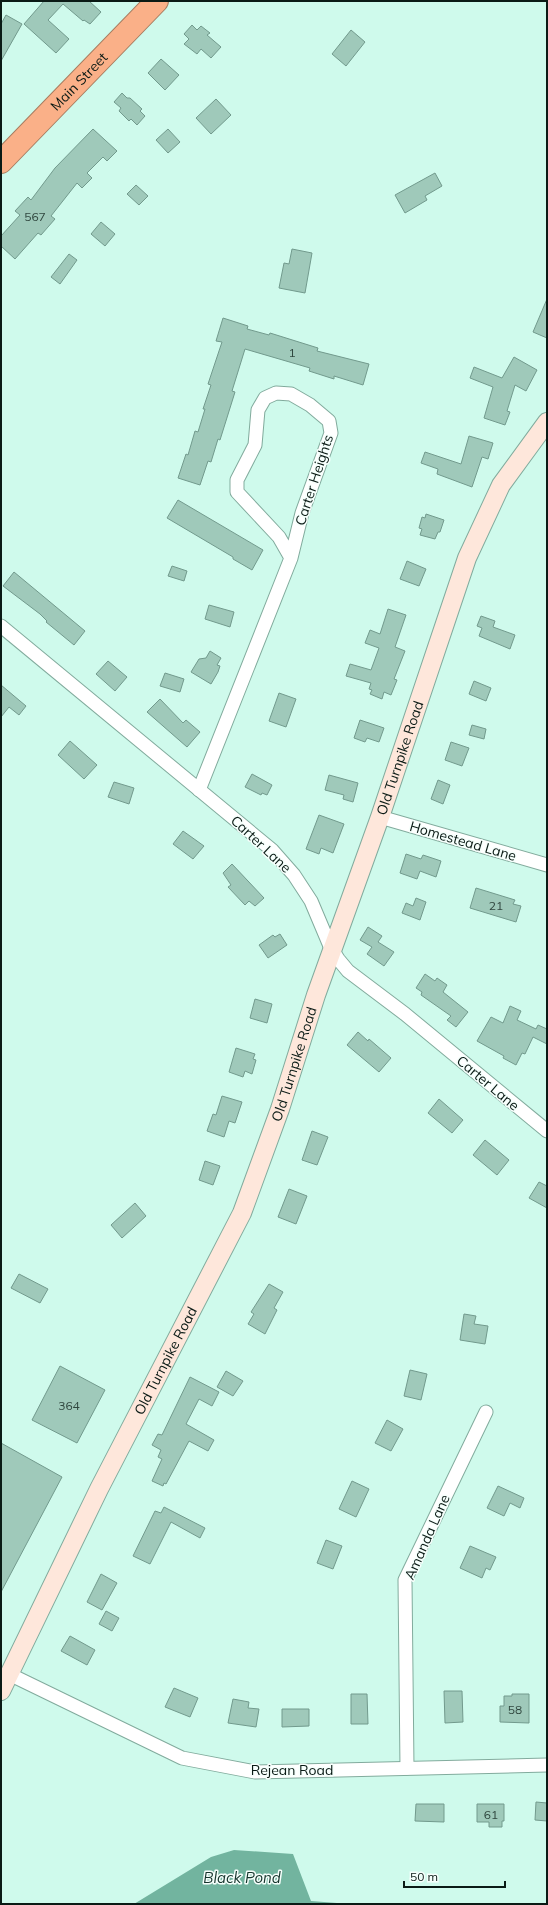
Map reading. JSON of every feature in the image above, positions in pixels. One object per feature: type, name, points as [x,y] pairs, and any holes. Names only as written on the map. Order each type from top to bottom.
[{"type":"highway","name":"Main Street","points":[[1,162],[157,1]]},
{"type":"main road","name":"Old Turnpike Road","points":[[1,1691],[99,1489],[242,1213],[280,1109],[332,949],[380,817],[467,558],[501,485],[547,422]]},
{"type":"street","name":"Carter Heights","points":[[199,790],[291,558],[302,513],[332,433],[329,421],[310,405],[291,394],[276,393],[265,398],[258,410],[255,445],[237,480],[237,492],[279,537],[291,558]]},
{"type":"street","name":"Carter Lane","points":[[1,626],[272,850],[294,875],[311,901],[332,949],[348,971],[405,1014],[547,1131]]},
{"type":"street","name":"Homestead Lane","points":[[380,817],[547,865]]},
{"type":"street","name":"Amanda Lane","points":[[407,1768],[405,1580],[486,1412]]},
{"type":"street","name":"Rejean Road","points":[[9,1674],[182,1758],[254,1772],[547,1765]]},
{"type":"water","name":"Black Pond","points":[[234,1850],[293,1854],[311,1901],[350,1904],[134,1904],[211,1857]]},
{"type":"building","points":[[44,1],[89,1],[101,12],[90,24],[84,20],[83,21],[63,4],[48,20],[69,39],[56,53],[24,24]]},
{"type":"building","points":[[6,15],[22,24],[1,61],[1,24]]},
{"type":"building","points":[[192,25],[197,30],[201,26],[210,33],[207,35],[221,47],[211,58],[201,49],[197,54],[184,44],[189,39],[184,34]]},
{"type":"building","points":[[351,30],[365,42],[346,66],[332,54]]},
{"type":"building","points":[[161,59],[179,75],[165,90],[148,73]]},
{"type":"building","points":[[122,93],[142,109],[140,111],[145,116],[137,125],[131,119],[129,121],[119,111],[121,108],[114,102]]},
{"type":"building","points":[[216,99],[231,115],[211,134],[196,118]]},
{"type":"building","points":[[93,129],[117,151],[107,161],[103,157],[87,173],[92,178],[82,188],[77,183],[51,216],[55,219],[41,235],[38,233],[15,259],[1,246],[1,236],[20,215],[15,211],[28,197],[31,200],[55,168]]},
{"type":"building","points":[[168,129],[180,142],[168,153],[156,140]]},
{"type":"building","points":[[435,173],[442,186],[425,196],[427,200],[405,213],[395,195]]},
{"type":"building","points":[[136,185],[148,196],[139,205],[127,194]]},
{"type":"building","points":[[101,222],[115,234],[105,246],[91,234]]},
{"type":"building","points":[[292,249],[312,253],[305,293],[279,288],[284,263],[289,264]]},
{"type":"building","points":[[69,254],[77,260],[60,284],[51,277]]},
{"type":"building","points":[[547,299],[547,338],[533,332]]},
{"type":"building","points":[[223,318],[248,326],[247,329],[269,335],[270,333],[318,348],[317,351],[369,364],[363,385],[334,376],[334,379],[309,371],[310,368],[245,349],[232,391],[235,392],[220,440],[218,439],[211,462],[208,461],[200,485],[178,478],[186,454],[188,455],[195,431],[198,432],[205,409],[203,409],[211,385],[208,384],[222,342],[216,341]]},
{"type":"building","points":[[514,357],[537,370],[526,391],[515,385],[507,411],[510,412],[505,425],[484,418],[493,387],[470,378],[474,367],[502,378]]},
{"type":"building","points":[[469,436],[493,443],[488,459],[482,457],[472,487],[437,474],[438,469],[421,463],[425,452],[461,464]]},
{"type":"building","points":[[178,500],[263,550],[252,570],[167,518]]},
{"type":"building","points":[[426,514],[444,520],[440,532],[438,532],[435,539],[420,535],[422,529],[419,528],[422,517],[425,518]]},
{"type":"building","points":[[407,561],[426,569],[419,586],[400,579]]},
{"type":"building","points":[[172,566],[187,571],[184,581],[168,576]]},
{"type":"building","points":[[14,572],[85,631],[74,645],[46,622],[47,621],[40,614],[3,586]]},
{"type":"building","points":[[209,605],[234,612],[230,627],[205,619]]},
{"type":"building","points":[[388,609],[406,615],[395,647],[405,651],[394,679],[397,680],[391,695],[384,692],[382,699],[370,694],[372,690],[369,689],[371,683],[346,676],[350,664],[371,670],[379,648],[365,643],[370,630],[380,634]]},
{"type":"building","points":[[481,616],[495,621],[493,627],[515,635],[510,649],[479,636],[482,628],[477,626]]},
{"type":"building","points":[[210,651],[221,658],[217,665],[220,666],[218,672],[211,684],[191,672],[199,659],[206,658]]},
{"type":"building","points":[[108,661],[127,677],[115,691],[96,674]]},
{"type":"building","points":[[165,673],[184,679],[180,692],[160,686]]},
{"type":"building","points":[[474,681],[491,688],[486,701],[469,694]]},
{"type":"building","points":[[1,685],[26,706],[19,715],[9,707],[1,717]]},
{"type":"building","points":[[279,693],[296,699],[286,727],[269,721]]},
{"type":"building","points":[[160,699],[183,723],[186,720],[200,732],[187,747],[147,712]]},
{"type":"building","points":[[360,720],[384,728],[379,742],[367,738],[365,742],[354,738]]},
{"type":"building","points":[[472,725],[486,729],[484,739],[469,735]]},
{"type":"building","points":[[70,741],[97,765],[84,779],[58,755]]},
{"type":"building","points":[[451,742],[469,748],[462,766],[445,760]]},
{"type":"building","points":[[252,774],[272,785],[267,795],[262,793],[261,795],[245,787]]},
{"type":"building","points":[[329,775],[358,783],[353,802],[343,799],[344,795],[325,790]]},
{"type":"building","points":[[438,780],[450,785],[443,804],[431,799]]},
{"type":"building","points":[[114,782],[134,788],[129,804],[108,797]]},
{"type":"building","points":[[319,815],[344,824],[333,853],[321,848],[319,854],[306,849]]},
{"type":"building","points":[[183,831],[204,846],[193,859],[173,844]]},
{"type":"building","points":[[406,854],[421,859],[423,855],[441,861],[436,877],[420,871],[417,879],[400,873]]},
{"type":"building","points":[[232,864],[264,898],[255,906],[249,901],[245,905],[228,887],[231,885],[223,873]]},
{"type":"building","points":[[476,888],[515,900],[513,904],[521,906],[516,922],[470,908]]},
{"type":"building","points":[[416,898],[426,902],[420,920],[402,913],[406,903],[413,906]]},
{"type":"building","points":[[368,927],[382,936],[378,942],[394,952],[384,966],[367,954],[372,947],[360,940]]},
{"type":"building","points":[[280,934],[287,945],[268,958],[259,945],[273,935],[275,937]]},
{"type":"building","points":[[425,974],[435,981],[437,978],[447,985],[443,992],[468,1012],[456,1027],[447,1020],[451,1016],[421,995],[422,992],[416,988]]},
{"type":"building","points":[[255,999],[272,1004],[267,1023],[250,1018]]},
{"type":"building","points":[[510,1006],[521,1011],[517,1020],[536,1029],[538,1025],[547,1029],[547,1044],[533,1037],[525,1054],[522,1053],[516,1065],[503,1058],[504,1056],[477,1041],[491,1017],[503,1023]]},
{"type":"building","points":[[358,1032],[368,1041],[369,1039],[391,1058],[379,1072],[347,1045]]},
{"type":"building","points":[[236,1048],[255,1054],[253,1059],[256,1060],[252,1074],[245,1071],[243,1077],[229,1072]]},
{"type":"building","points":[[222,1096],[242,1102],[235,1123],[229,1121],[224,1137],[207,1131],[213,1114],[216,1115]]},
{"type":"building","points":[[439,1099],[463,1120],[452,1133],[428,1113]]},
{"type":"building","points":[[312,1131],[328,1137],[317,1165],[302,1160]]},
{"type":"building","points":[[485,1140],[509,1160],[497,1175],[473,1155]]},
{"type":"building","points":[[205,1161],[220,1166],[213,1185],[199,1180]]},
{"type":"building","points":[[539,1182],[547,1186],[547,1208],[529,1198]]},
{"type":"building","points":[[289,1189],[307,1196],[296,1224],[278,1217]]},
{"type":"building","points":[[135,1203],[146,1216],[122,1238],[111,1225]]},
{"type":"building","points":[[19,1274],[48,1289],[40,1303],[11,1288]]},
{"type":"building","points":[[269,1284],[283,1292],[274,1308],[277,1310],[265,1334],[248,1324],[254,1314],[251,1312]]},
{"type":"building","points":[[464,1314],[476,1316],[474,1324],[488,1326],[485,1344],[460,1340]]},
{"type":"building","points":[[60,1366],[105,1390],[77,1443],[32,1420]]},
{"type":"building","points":[[410,1370],[427,1374],[421,1400],[404,1396]]},
{"type":"building","points":[[226,1371],[243,1381],[233,1396],[217,1387]]},
{"type":"building","points":[[190,1377],[219,1392],[212,1406],[199,1399],[186,1424],[214,1440],[208,1451],[189,1441],[166,1484],[164,1483],[163,1486],[152,1481],[162,1459],[158,1457],[161,1450],[152,1445],[158,1434],[162,1435]]},
{"type":"building","points":[[387,1420],[403,1429],[391,1451],[375,1443]]},
{"type":"building","points":[[1,1443],[62,1477],[1,1592]]},
{"type":"building","points":[[352,1481],[369,1489],[356,1517],[339,1509]]},
{"type":"building","points":[[498,1486],[524,1498],[520,1508],[510,1503],[504,1516],[487,1508]]},
{"type":"building","points":[[164,1507],[205,1528],[200,1538],[171,1522],[150,1564],[133,1556],[155,1511],[161,1513]]},
{"type":"building","points":[[326,1540],[342,1546],[333,1569],[317,1563]]},
{"type":"building","points":[[470,1546],[496,1557],[490,1570],[486,1568],[482,1578],[460,1568]]},
{"type":"building","points":[[101,1574],[117,1583],[102,1610],[87,1602]]},
{"type":"building","points":[[106,1611],[119,1618],[112,1631],[99,1624]]},
{"type":"building","points":[[70,1636],[95,1650],[87,1665],[61,1651]]},
{"type":"building","points":[[174,1688],[198,1698],[190,1717],[165,1707]]},
{"type":"building","points":[[444,1691],[462,1691],[463,1722],[445,1723]]},
{"type":"building","points":[[351,1694],[367,1694],[368,1724],[351,1724]]},
{"type":"building","points":[[512,1694],[529,1694],[529,1723],[500,1722],[500,1706],[504,1706],[504,1696],[512,1696]]},
{"type":"building","points":[[233,1699],[249,1702],[248,1708],[259,1709],[256,1727],[228,1723]]},
{"type":"building","points":[[282,1709],[309,1709],[309,1726],[282,1727]]},
{"type":"building","points":[[536,1802],[547,1803],[547,1821],[535,1820]]},
{"type":"building","points":[[416,1804],[444,1804],[444,1822],[415,1821]]},
{"type":"building","points":[[477,1804],[504,1804],[504,1821],[502,1821],[502,1827],[489,1827],[489,1822],[477,1822]]}]
